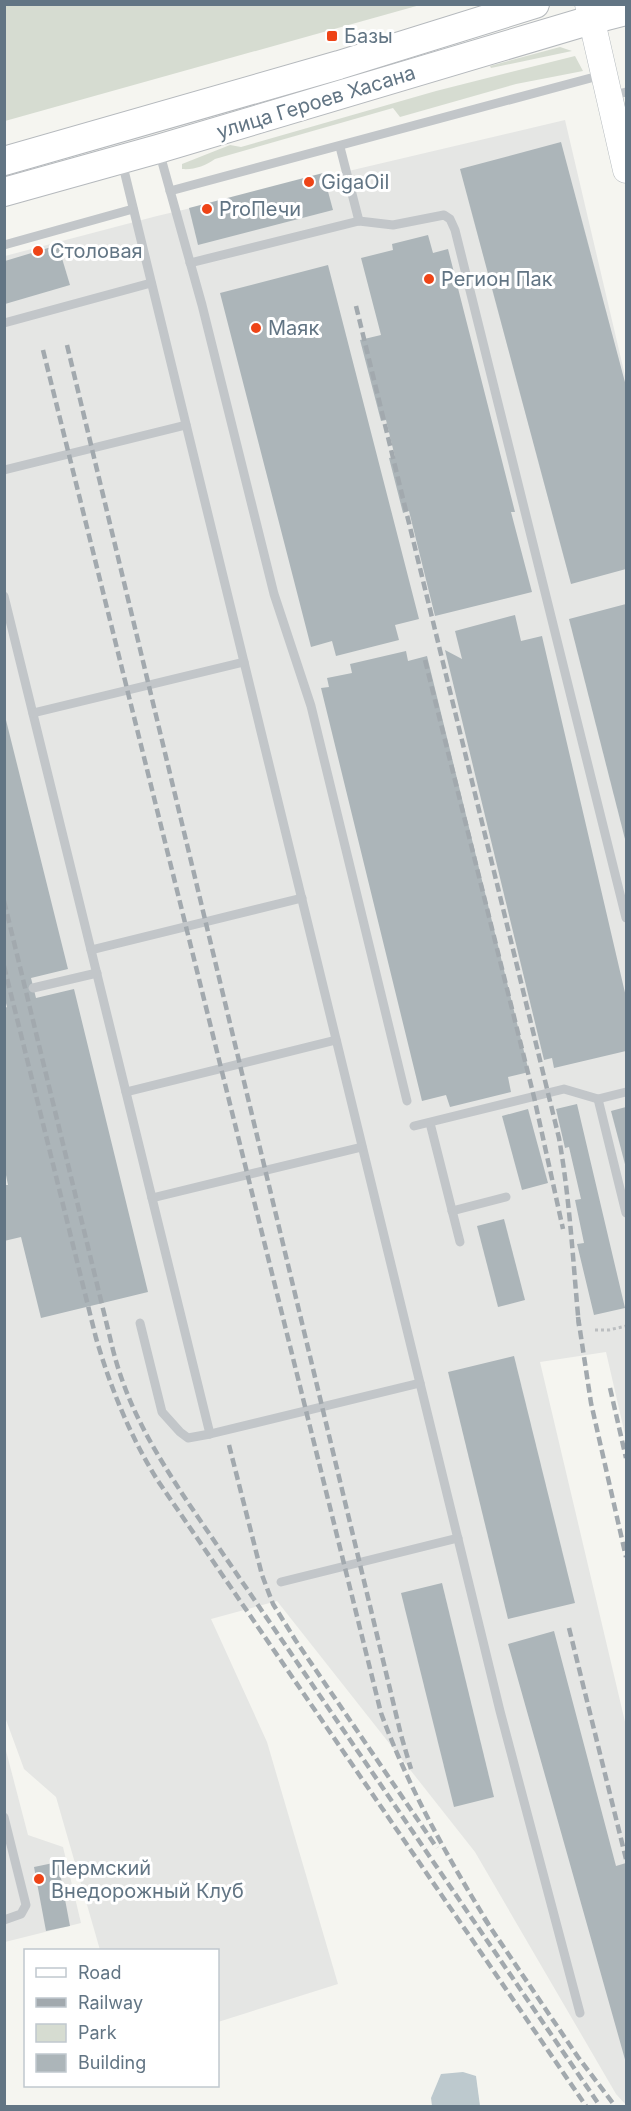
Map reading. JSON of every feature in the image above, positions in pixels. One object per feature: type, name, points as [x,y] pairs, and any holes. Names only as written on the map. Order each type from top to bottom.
[{"type":"main road","name":"улица Героев Хасана","points":[[4,161],[339,65],[535,4]]},
{"type":"main road","name":"улица Героев Хасана","points":[[4,192],[158,149],[589,12],[627,11]]},
{"type":"main road","points":[[589,12],[613,88],[627,170]]},
{"type":"lane","points":[[170,191],[340,147],[613,88]]},
{"type":"lane","points":[[340,147],[359,221]]},
{"type":"lane","points":[[158,149],[190,262],[274,594],[311,706],[407,1101]]},
{"type":"lane","points":[[121,159],[503,1722],[580,2013]]},
{"type":"lane","points":[[4,245],[133,209]]},
{"type":"lane","points":[[190,262],[359,221],[393,225],[444,215],[450,219],[455,230],[627,918]]},
{"type":"lane","points":[[4,323],[151,283]]},
{"type":"lane","points":[[4,470],[186,425]]},
{"type":"lane","points":[[4,596],[210,1434]]},
{"type":"lane","points":[[33,713],[244,662]]},
{"type":"lane","points":[[91,950],[302,898]]},
{"type":"lane","points":[[33,988],[97,972]]},
{"type":"lane","points":[[126,1092],[336,1040]]},
{"type":"lane","points":[[414,1126],[564,1089],[598,1099],[627,1092]]},
{"type":"lane","points":[[598,1099],[627,1213]]},
{"type":"lane","points":[[430,1123],[460,1242]]},
{"type":"lane","points":[[152,1198],[362,1147]]},
{"type":"lane","points":[[452,1211],[506,1197]]},
{"type":"lane","points":[[140,1323],[162,1412],[188,1438],[420,1383]]},
{"type":"lane","points":[[281,1582],[458,1538]]},
{"type":"lane","points":[[4,1817],[26,1905],[21,1914],[4,1920]]},
{"type":"path","points":[[595,1330],[627,1326]]},
{"type":"shaded area","points":[[565,120],[626,380],[626,1439],[606,1352],[540,1362],[626,1726],[626,2105],[616,2094],[475,1852],[277,1601],[211,1619],[267,1742],[338,1984],[219,2022],[219,1949],[100,1949],[56,1797],[24,1769],[5,1717],[5,256],[157,216]]},
{"type":"shaded area","points":[[4,1743],[28,1835],[63,1847],[81,1923],[5,1942]]},
{"type":"shaded area","points":[[463,2072],[476,2076],[480,2106],[432,2106],[431,2098],[441,2074]]},
{"type":"green space","points":[[5,4],[420,4],[420,5],[5,121]]},
{"type":"green space","points":[[560,47],[572,51],[491,68],[490,66]]},
{"type":"green space","points":[[575,56],[583,71],[516,84],[400,117],[393,108],[215,159],[199,167],[182,169],[182,164],[230,145],[241,147],[436,91]]},
{"type":"building","points":[[561,142],[626,386],[626,569],[571,584],[460,169]]},
{"type":"building","points":[[323,173],[333,210],[198,245],[189,208]]},
{"type":"building","points":[[428,235],[433,253],[448,249],[515,512],[511,512],[532,592],[435,616],[409,511],[403,513],[389,458],[395,457],[386,420],[381,421],[360,340],[381,335],[361,258],[393,250],[392,244]]},
{"type":"building","points":[[58,245],[70,285],[5,304],[5,261]]},
{"type":"building","points":[[328,265],[419,619],[395,625],[399,640],[336,656],[332,641],[311,647],[220,293]]},
{"type":"building","points":[[626,604],[626,843],[569,619]]},
{"type":"building","points":[[515,615],[521,641],[542,636],[626,997],[626,1051],[554,1068],[552,1058],[544,1060],[445,650],[462,659],[455,631]]},
{"type":"building","points":[[406,651],[408,661],[427,656],[529,1072],[508,1077],[511,1092],[450,1107],[446,1095],[422,1101],[321,688],[329,687],[327,678],[352,673],[350,664]]},
{"type":"building","points":[[4,712],[68,969],[31,978],[36,998],[74,989],[148,1292],[41,1318],[21,1237],[4,1241],[4,1185],[8,1185],[5,1170],[5,1008],[7,1007],[4,995]]},
{"type":"building","points":[[577,1104],[625,1308],[594,1315],[577,1244],[584,1243],[575,1200],[581,1199],[569,1147],[565,1148],[556,1109]]},
{"type":"building","points":[[626,1107],[626,1168],[611,1111]]},
{"type":"building","points":[[528,1109],[548,1183],[522,1190],[502,1116]]},
{"type":"building","points":[[504,1219],[525,1300],[498,1307],[477,1226]]},
{"type":"building","points":[[514,1356],[575,1603],[508,1619],[448,1372]]},
{"type":"building","points":[[442,1583],[494,1797],[454,1807],[401,1593]]},
{"type":"building","points":[[554,1631],[616,1866],[626,1863],[626,2063],[508,1644]]},
{"type":"building","points":[[58,1862],[70,1926],[46,1931],[34,1867]]},
{"type":"railway","points":[[356,306],[559,1138],[569,1208],[579,1326]]},
{"type":"railway","points":[[67,345],[411,1769]]},
{"type":"railway","points":[[43,350],[381,1713],[430,1822],[489,1925]]},
{"type":"railway","points":[[425,660],[534,1097],[563,1229]]},
{"type":"railway","points":[[4,901],[113,1350],[119,1372],[144,1430],[189,1504],[600,2106]]},
{"type":"railway","points":[[4,966],[96,1338],[115,1394],[139,1447],[158,1481],[586,2106]]},
{"type":"railway","points":[[578,1317],[591,1403],[626,1557]]},
{"type":"railway","points":[[610,1388],[626,1458]]},
{"type":"railway","points":[[229,1445],[262,1575],[273,1604],[437,1848]]},
{"type":"railway","points":[[569,1628],[626,1859]]},
{"type":"railway","points":[[484,1918],[578,2057],[615,2106]]},
{"type":"place","name":"Базы","points":[[332,36]]},
{"type":"place","name":"GigaOil","points":[[309,182]]},
{"type":"place","name":"ProПечи","points":[[207,209]]},
{"type":"place","name":"Столовая","points":[[38,251]]},
{"type":"place","name":"Регион Пак","points":[[429,279]]},
{"type":"place","name":"Маяк","points":[[256,328]]},
{"type":"place","name":"Пермский Внедорожный Клуб","points":[[39,1879]]}]
